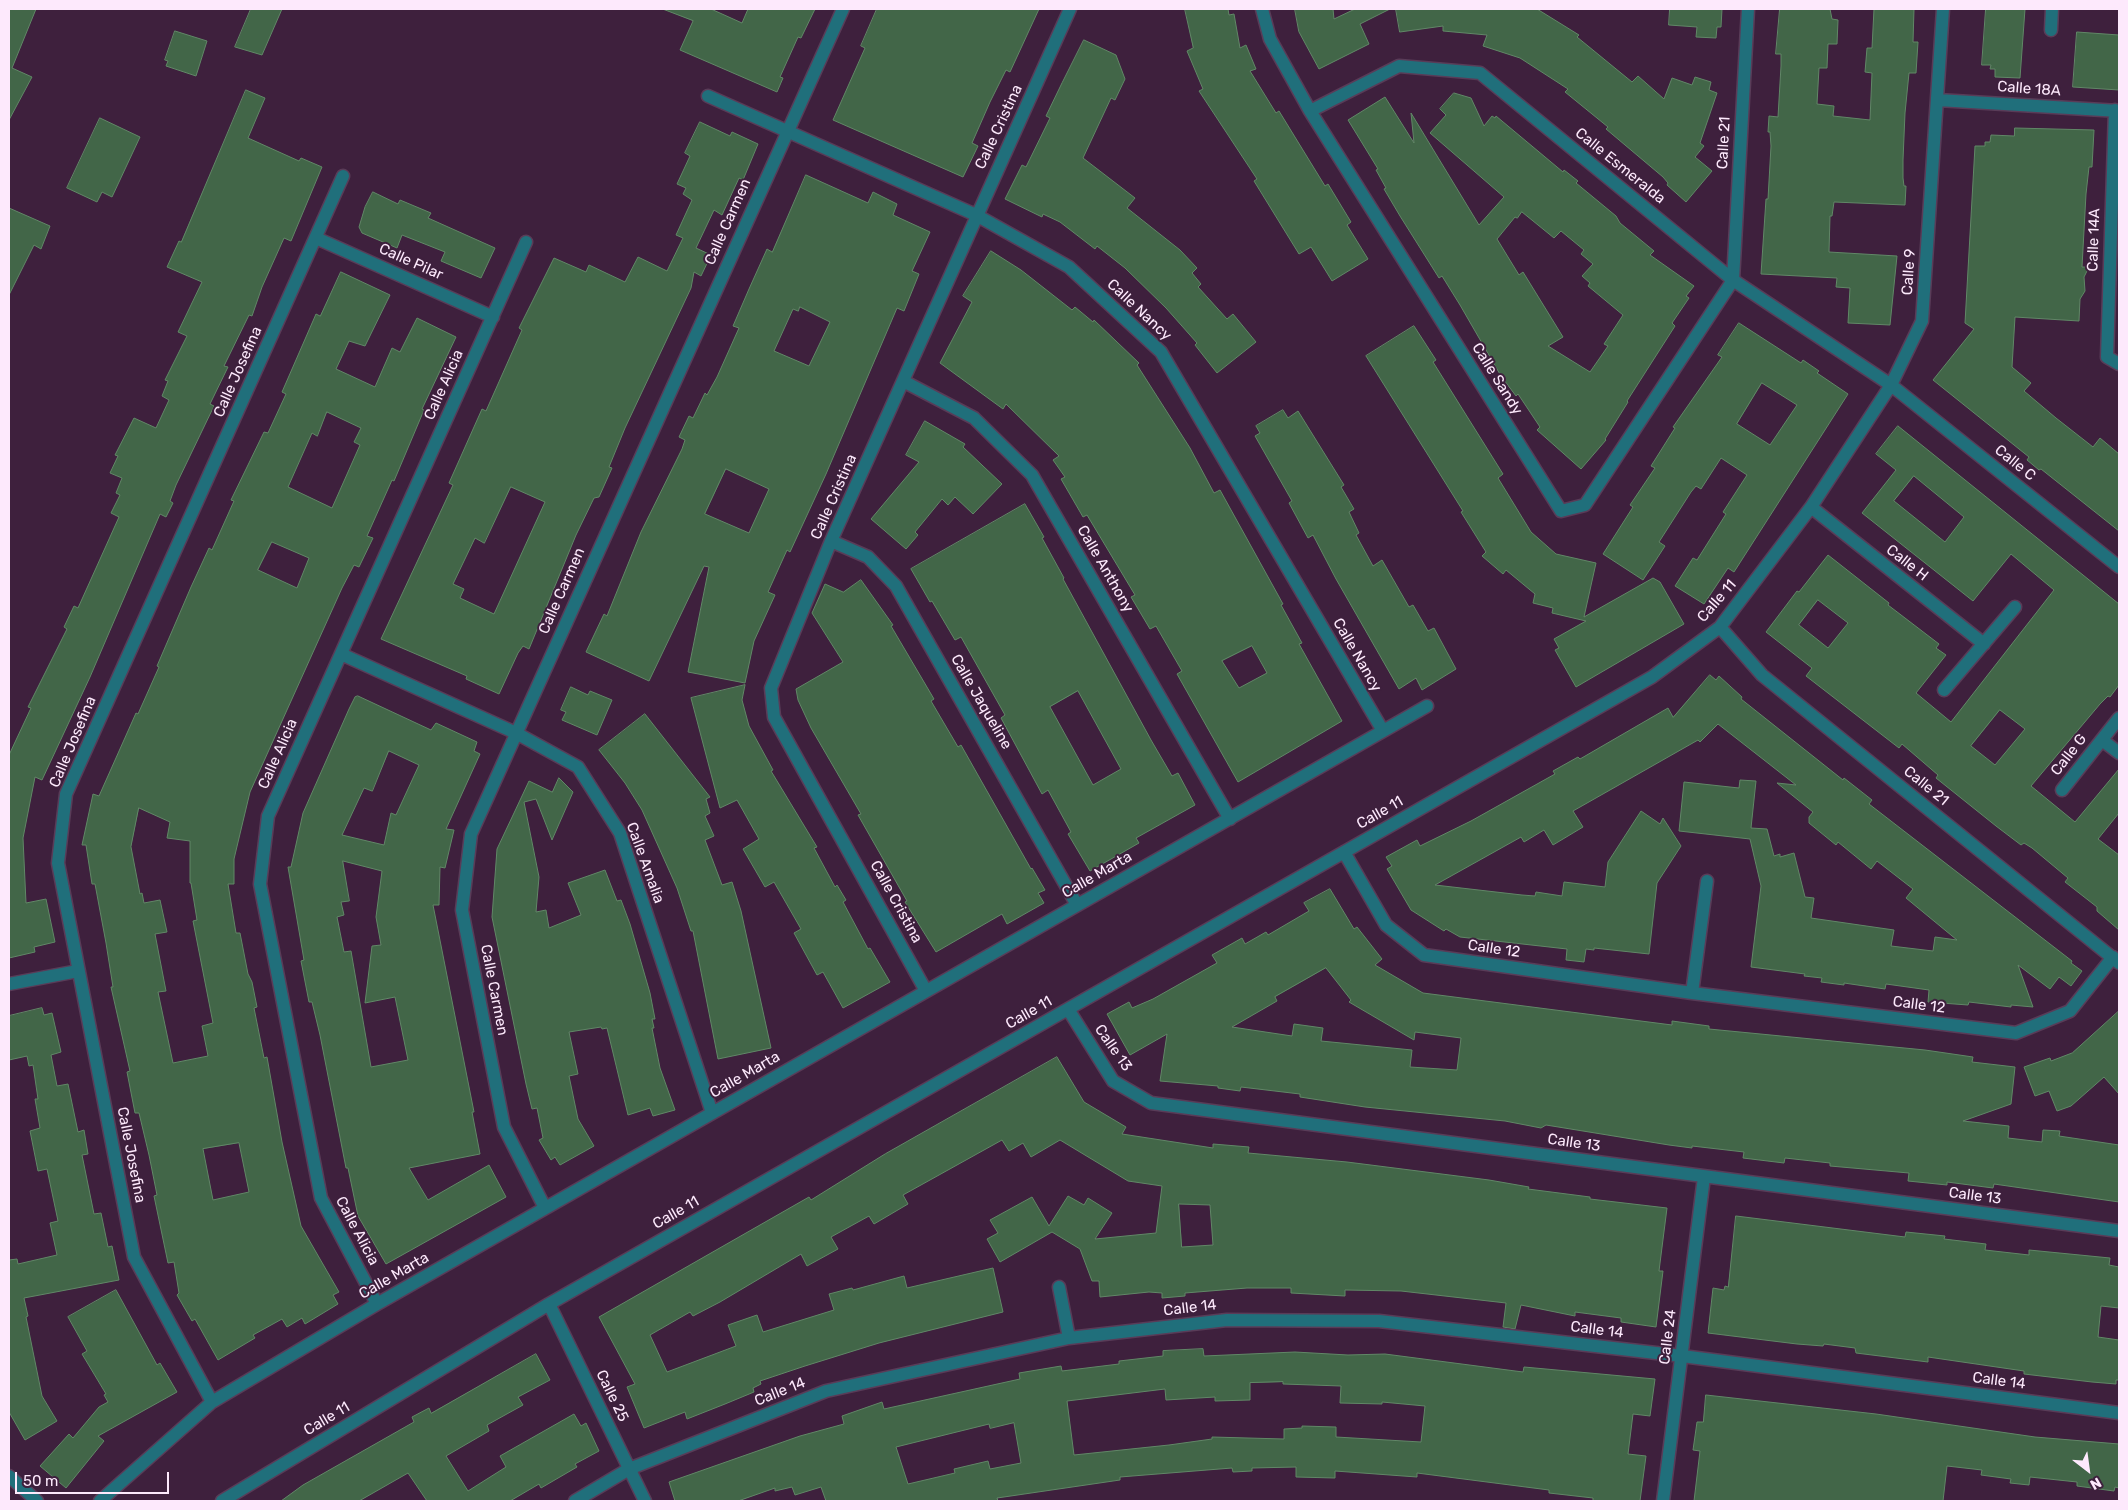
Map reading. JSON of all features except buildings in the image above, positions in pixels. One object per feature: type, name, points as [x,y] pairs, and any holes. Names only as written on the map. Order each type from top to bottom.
[{"type":"street","name":"Calle Carmen","points":[[545,1208],[504,1127],[462,910],[471,834],[843,9]]},
{"type":"street","name":"Calle Cristina","points":[[926,991],[774,717],[771,688],[832,541],[976,215],[1070,9]]},
{"type":"street","name":"Calle Sandy","points":[[1262,9],[1270,39],[1310,111],[1561,511],[1586,506],[1733,280]]},
{"type":"street","name":"Calle 21","points":[[1733,280],[1748,9]]},
{"type":"street","name":"Calle 9","points":[[1811,507],[1891,385],[1922,321],[1943,9]]},
{"type":"street","points":[[2051,30],[2052,9]]},
{"type":"street","name":"Calle Esmeralda","points":[[1310,111],[1399,66],[1480,73],[1733,280],[1891,385]]},
{"type":"street","name":"Calle Nancy","points":[[708,96],[976,215],[1069,267],[1161,352],[1383,731]]},
{"type":"street","name":"Calle 18A","points":[[1938,100],[2117,111]]},
{"type":"street","name":"Calle 14A","points":[[2117,111],[2107,357],[2119,364]]},
{"type":"street","name":"Calle Josefina","points":[[212,1402],[134,1257],[58,863],[66,794],[343,176]]},
{"type":"street","name":"Calle Pilar","points":[[316,238],[493,317]]},
{"type":"street","name":"Calle Alicia","points":[[377,1304],[321,1198],[260,884],[268,816],[526,242]]},
{"type":"street","name":"Calle Anthony","points":[[903,381],[974,418],[1032,475],[1230,819]]},
{"type":"street","name":"Calle C","points":[[1891,385],[2119,567]]},
{"type":"street","name":"Calle 11","points":[[222,1501],[549,1304],[1652,677],[1720,627],[1811,507]]},
{"type":"street","name":"Calle H","points":[[1811,507],[1984,644]]},
{"type":"street","name":"Calle Jaqueline","points":[[832,541],[868,557],[896,586],[1077,905]]},
{"type":"street","points":[[1944,690],[2015,607]]},
{"type":"street","name":"Calle 21","points":[[1720,627],[1762,675],[2116,960]]},
{"type":"street","name":"Calle Amalia","points":[[341,654],[516,733],[578,766],[620,833],[712,1113]]},
{"type":"street","name":"Calle Marta","points":[[100,1501],[212,1402],[377,1304],[1427,706]]},
{"type":"street","name":"Calle G","points":[[2062,790],[2119,718]]},
{"type":"street","name":"Calle G","points":[[2102,740],[2119,753]]},
{"type":"street","name":"Calle 12","points":[[1344,852],[1386,925],[1424,955],[1692,993],[2016,1033],[2070,1012],[2116,960]]},
{"type":"street","points":[[1692,993],[1707,881]]},
{"type":"street","points":[[9,984],[78,970]]},
{"type":"street","name":"Calle 13","points":[[1068,1010],[1113,1081],[1151,1103],[2119,1231]]},
{"type":"street","name":"Calle 24","points":[[1663,1501],[1704,1177]]},
{"type":"street","points":[[1060,1287],[1069,1338]]},
{"type":"street","name":"Calle 25","points":[[549,1304],[645,1501]]},
{"type":"street","name":"Calle 14","points":[[575,1501],[630,1469],[826,1391],[1069,1338],[1227,1320],[1379,1321],[1682,1356],[2119,1413]]},
{"type":"street","points":[[9,1476],[37,1501]]}]
